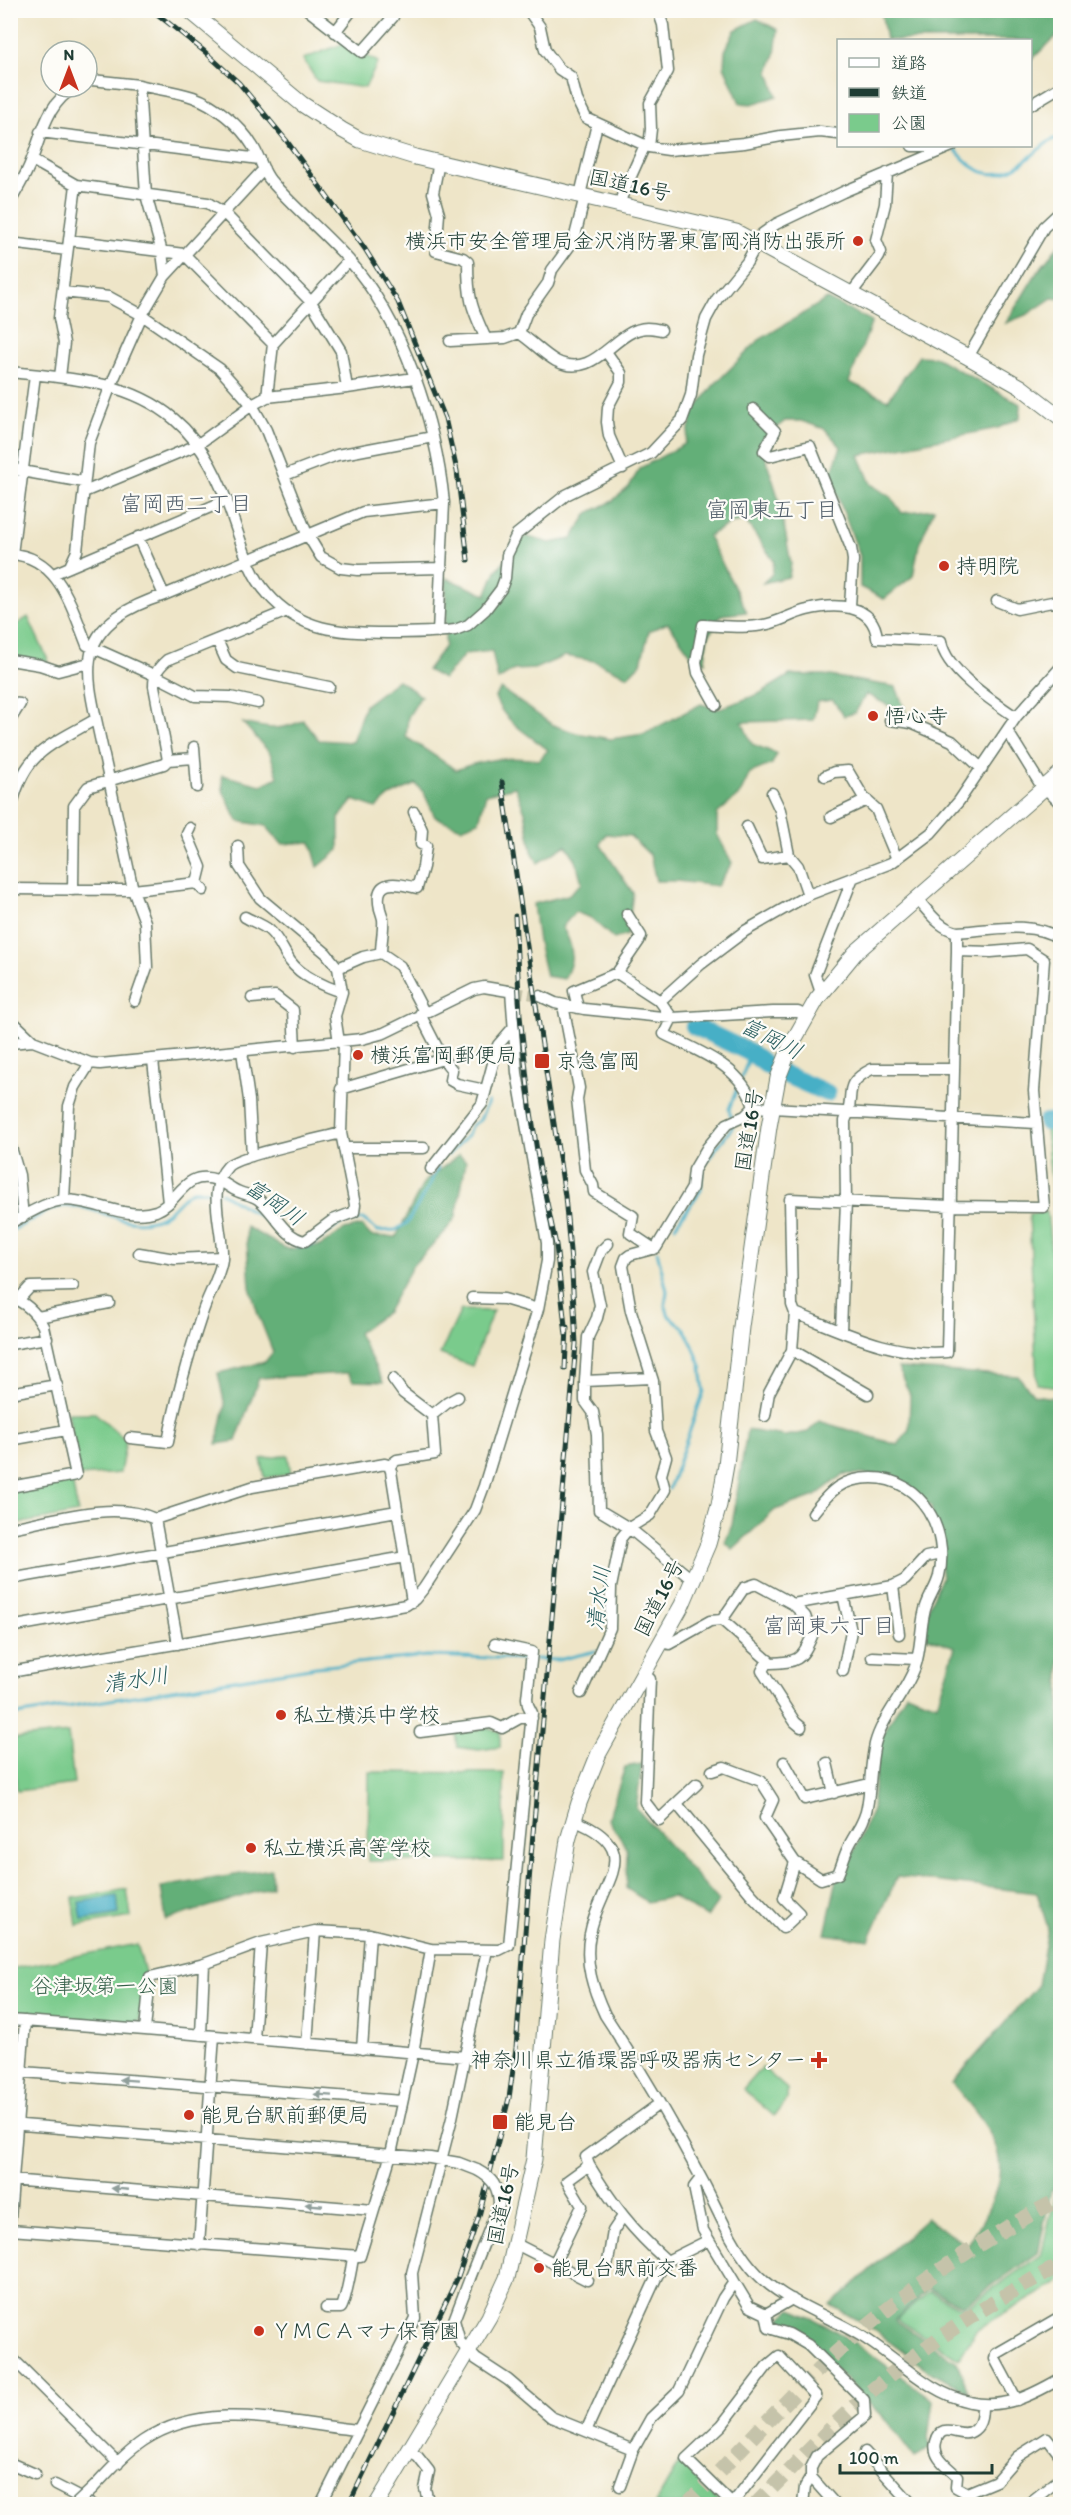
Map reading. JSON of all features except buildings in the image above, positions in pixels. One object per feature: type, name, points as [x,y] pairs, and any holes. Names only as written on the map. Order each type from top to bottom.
[{"type":"highway","name":"国道16号","points":[[189,10],[302,104],[342,130],[387,149],[736,232],[1021,387],[1060,417]]},
{"type":"highway","name":"国道16号","points":[[377,2505],[502,2292],[516,2244],[534,2159],[552,1940],[564,1856],[573,1820],[599,1753],[694,1581],[719,1505],[726,1465],[741,1327],[772,1110],[778,1078],[791,1045],[821,993],[855,952],[1060,774]]},
{"type":"street","points":[[308,10],[362,52],[393,17]]},
{"type":"street","points":[[335,32],[352,10]]},
{"type":"street","points":[[528,10],[540,27],[545,50],[559,69],[571,77],[576,100],[586,118],[647,146],[669,150],[744,143],[810,133],[837,134]]},
{"type":"street","points":[[620,205],[622,196],[647,146],[651,129],[650,103],[668,71],[663,25],[658,10]]},
{"type":"street","points":[[99,81],[139,85],[194,97],[225,116],[251,143],[269,179],[349,260],[370,288],[387,317],[414,378],[433,437],[444,503],[438,632]]},
{"type":"street","points":[[139,85],[146,195],[162,252],[165,276]]},
{"type":"street","points":[[1032,104],[1060,87]]},
{"type":"street","points":[[10,202],[32,160],[40,132],[61,99]]},
{"type":"street","points":[[519,333],[526,314],[548,282],[552,270],[574,240],[597,124]]},
{"type":"street","points":[[40,132],[262,164]]},
{"type":"street","points":[[10,372],[111,385],[160,408],[180,424],[211,466],[227,500],[247,560],[266,592],[302,622],[344,633],[438,632],[468,626],[495,598],[505,578],[507,555],[517,534],[566,495],[651,453],[682,420],[691,395],[696,355],[706,319],[717,298],[747,262],[762,234],[776,224],[950,147]]},
{"type":"street","points":[[32,160],[76,185],[207,203],[224,213],[311,302],[341,351],[347,388]]},
{"type":"street","points":[[439,162],[433,193],[439,214],[436,251],[463,258],[468,262],[468,292],[471,307],[486,339]]},
{"type":"street","points":[[72,564],[77,551],[89,443],[111,385],[142,315],[165,276],[224,213],[262,164]]},
{"type":"street","points":[[850,295],[881,252],[876,240],[885,204],[887,174]]},
{"type":"street","points":[[60,377],[64,343],[59,318],[76,185]]},
{"type":"street","points":[[968,357],[1044,227],[1060,212]]},
{"type":"street","points":[[10,243],[68,245],[184,255],[273,344]]},
{"type":"street","points":[[267,397],[273,344],[349,260]]},
{"type":"street","points":[[63,292],[109,297],[142,315],[220,369],[252,405],[266,430],[307,534],[321,557],[341,568],[358,570],[442,568]]},
{"type":"street","points":[[519,333],[556,361],[581,366],[607,353],[626,335],[648,328],[661,330]]},
{"type":"street","points":[[450,341],[505,338],[519,333]]},
{"type":"street","points":[[607,353],[621,373],[621,382],[608,407],[607,422],[609,436],[622,468]]},
{"type":"street","points":[[35,375],[11,554],[23,555],[34,560],[53,574],[65,592],[87,645],[92,649],[154,675],[195,696],[230,697],[258,703]]},
{"type":"street","points":[[10,469],[84,487],[197,445],[252,405],[267,397],[414,378]]},
{"type":"street","points":[[753,409],[775,431],[764,451],[770,456],[810,446],[851,548],[853,560],[850,606]]},
{"type":"street","points":[[285,475],[337,455],[433,437]]},
{"type":"street","points":[[53,574],[227,500]]},
{"type":"street","points":[[135,1001],[147,967],[145,922],[133,890],[96,719],[90,687],[89,663],[92,649],[115,618],[135,604],[164,595],[363,512],[444,503]]},
{"type":"street","points":[[138,537],[164,595]]},
{"type":"street","points":[[997,602],[1017,609],[1057,601],[1060,605]]},
{"type":"street","points":[[716,705],[698,673],[696,662],[703,625],[767,624],[807,610],[850,606],[868,615],[876,629],[877,638],[941,641],[942,651],[949,661],[992,701],[1016,717]]},
{"type":"street","points":[[168,760],[154,675],[167,660],[287,611]]},
{"type":"street","points":[[216,640],[226,660],[237,668],[329,687]]},
{"type":"street","points":[[10,660],[40,665],[58,671],[89,663]]},
{"type":"street","points":[[660,1001],[701,964],[745,931],[808,895],[852,880],[897,859],[931,833],[947,817],[1008,732],[1016,717],[1060,668]]},
{"type":"street","points":[[10,703],[20,704],[10,720]]},
{"type":"street","points":[[10,813],[16,776],[38,753],[96,719]]},
{"type":"street","points":[[890,720],[911,723],[952,741],[982,769]]},
{"type":"street","points":[[1008,732],[1044,789],[1060,803]]},
{"type":"street","points":[[73,890],[74,806],[87,787],[194,753],[197,787]]},
{"type":"street","points":[[825,776],[834,772],[848,771],[867,800],[876,809],[897,859]]},
{"type":"street","points":[[772,793],[780,810],[789,855],[798,867],[808,895]]},
{"type":"street","points":[[831,816],[867,800]]},
{"type":"street","points":[[381,953],[383,918],[379,907],[380,892],[383,886],[390,882],[417,888],[423,867],[426,846],[421,844],[422,830],[414,812]]},
{"type":"street","points":[[747,827],[762,859],[789,855]]},
{"type":"street","points":[[10,889],[133,890],[200,887],[201,867],[187,834],[190,828]]},
{"type":"street","points":[[10,1223],[64,1200],[89,1202],[121,1211],[141,1213],[155,1211],[168,1203],[183,1185],[195,1180],[219,1180],[236,1191],[257,1198],[294,1239],[305,1241],[333,1220],[354,1212],[355,1205],[341,1133],[341,1042],[335,1016],[342,992],[338,968],[326,953],[260,898],[239,866],[237,846]]},
{"type":"street","points":[[821,993],[815,975],[852,880]]},
{"type":"street","points":[[917,899],[940,925],[957,932],[1022,929],[1046,931],[1060,939]]},
{"type":"street","points":[[578,1008],[574,991],[617,974],[641,936],[627,914]]},
{"type":"street","points":[[245,917],[268,929],[281,944],[291,963],[310,978],[326,987],[342,992]]},
{"type":"street","points":[[795,1312],[869,1343],[924,1354],[947,1352],[957,932]]},
{"type":"street","points":[[765,1416],[769,1393],[792,1350],[795,1312],[792,1305],[790,1199],[950,1206],[1044,1207],[1034,1091],[1044,960],[1027,949],[991,952],[957,951]]},
{"type":"street","points":[[338,968],[363,957],[381,953],[400,966],[443,1059],[452,1070],[450,1080],[457,1084],[485,1090]]},
{"type":"street","points":[[617,974],[660,1001],[672,1018]]},
{"type":"street","points":[[10,1019],[33,1041],[90,1063],[100,1064],[362,1040],[384,1033],[422,1013],[484,987],[513,992],[512,1029],[517,1073],[547,1243],[547,1261],[538,1309],[475,1510],[446,1557],[412,1602],[406,1605],[10,1672]]},
{"type":"street","points":[[252,998],[275,996],[293,1010],[295,1047]]},
{"type":"street","points":[[540,996],[578,1008],[672,1018],[772,1012],[798,1012],[806,1016]]},
{"type":"street","points":[[563,1005],[579,1088],[577,1099],[585,1170],[594,1192],[633,1216],[630,1233],[654,1249]]},
{"type":"street","points":[[672,1018],[664,1034],[733,1072],[749,1092],[754,1107]]},
{"type":"street","points":[[432,1169],[482,1104],[498,1045],[512,1029]]},
{"type":"street","points":[[10,1043],[33,1041]]},
{"type":"street","points":[[242,1051],[249,1100],[252,1156]]},
{"type":"street","points":[[341,1089],[443,1059]]},
{"type":"street","points":[[153,1060],[168,1203]]},
{"type":"street","points":[[64,1200],[69,1107],[75,1087],[90,1063]]},
{"type":"street","points":[[841,1331],[846,1201],[845,1122],[849,1113],[852,1083],[860,1075],[872,1069],[954,1069]]},
{"type":"street","points":[[754,1107],[772,1110],[1036,1123]]},
{"type":"street","points":[[581,1693],[610,1628],[611,1587],[621,1538],[629,1528],[650,1515],[665,1490],[661,1475],[666,1457],[656,1431],[652,1378],[631,1311],[622,1266],[630,1255],[654,1249],[692,1188],[694,1170],[707,1148],[726,1124],[745,1116],[754,1107]]},
{"type":"street","points":[[130,1438],[168,1442],[175,1405],[202,1314],[222,1257],[217,1202],[219,1180],[229,1164],[341,1133]]},
{"type":"street","points":[[10,1144],[19,1175],[23,1217]]},
{"type":"street","points":[[345,1148],[424,1148]]},
{"type":"street","points":[[608,1244],[601,1251],[593,1272],[600,1305],[588,1337],[585,1381],[585,1401],[593,1412],[597,1434],[599,1509],[629,1528],[694,1581]]},
{"type":"street","points":[[139,1253],[175,1259],[222,1257]]},
{"type":"street","points":[[10,1487],[76,1475],[47,1338],[38,1317],[15,1298],[30,1287],[73,1286]]},
{"type":"street","points":[[472,1298],[504,1299],[538,1309]]},
{"type":"street","points":[[38,1317],[109,1303]]},
{"type":"street","points":[[10,1344],[47,1338]]},
{"type":"street","points":[[792,1350],[868,1394]]},
{"type":"street","points":[[585,1381],[652,1378]]},
{"type":"street","points":[[389,1466],[397,1460],[435,1454],[432,1415],[403,1393],[393,1379]]},
{"type":"street","points":[[10,1393],[57,1385]]},
{"type":"street","points":[[432,1415],[447,1402],[458,1397]]},
{"type":"street","points":[[10,1440],[66,1430]]},
{"type":"street","points":[[10,1528],[113,1510],[140,1512],[155,1519],[259,1486],[385,1464],[389,1466]]},
{"type":"street","points":[[389,1466],[412,1602]]},
{"type":"street","points":[[712,1772],[724,1767],[761,1781],[773,1800],[765,1818],[795,1862],[821,1879],[838,1874],[848,1846],[860,1827],[867,1808],[876,1743],[917,1659],[924,1612],[939,1576],[941,1554],[938,1529],[928,1508],[902,1485],[884,1478],[863,1478],[842,1482],[813,1513]]},
{"type":"street","points":[[10,1579],[397,1511]]},
{"type":"street","points":[[155,1519],[163,1552],[178,1644]]},
{"type":"street","points":[[793,1604],[893,1586],[905,1580],[926,1557],[941,1554]]},
{"type":"street","points":[[10,1627],[405,1557]]},
{"type":"street","points":[[662,1641],[669,1644],[710,1621],[722,1620],[771,1663],[792,1662],[800,1658],[812,1636],[805,1616],[793,1604],[756,1584],[744,1588],[722,1620]]},
{"type":"street","points":[[893,1586],[899,1634]]},
{"type":"street","points":[[843,1595],[851,1631],[843,1671]]},
{"type":"street","points":[[145,2030],[150,1977],[204,1964],[261,1943],[315,1931],[370,1934],[431,1949],[499,1950],[509,1945],[512,1941],[532,1718],[527,1698],[532,1652],[495,1644]]},
{"type":"street","points":[[872,1657],[917,1659]]},
{"type":"street","points":[[768,1660],[762,1671],[795,1722],[801,1727]]},
{"type":"street","points":[[643,1673],[650,1679],[645,1802],[659,1820],[698,1784]]},
{"type":"street","points":[[420,1732],[491,1723],[502,1728],[520,1718],[532,1718]]},
{"type":"street","points":[[784,1762],[805,1799],[869,1784]]},
{"type":"street","points":[[827,1763],[834,1793]]},
{"type":"street","points":[[677,1804],[751,1894],[783,1928],[799,1913],[784,1898],[795,1862]]},
{"type":"street","points":[[573,1820],[601,1833],[614,1852],[611,1881],[594,1918],[590,1935],[589,1972],[605,2015],[701,2178],[737,2249],[753,2269],[792,2299],[861,2336],[937,2389],[969,2402],[982,2404],[1017,2400],[1060,2379]]},
{"type":"street","points":[[307,2044],[315,1931]]},
{"type":"street","points":[[362,2049],[370,1934]]},
{"type":"street","points":[[254,2039],[261,1943]]},
{"type":"street","points":[[10,2230],[360,2256],[391,2154],[413,2053],[431,1949]]},
{"type":"street","points":[[321,2505],[415,2318],[412,2273],[466,2057],[486,1950]]},
{"type":"street","points":[[201,2035],[204,1964]]},
{"type":"street","points":[[10,2020],[466,2057]]},
{"type":"street","points":[[10,2219],[16,2072],[25,2021]]},
{"type":"street","points":[[199,2245],[214,2036]]},
{"type":"street","points":[[16,2072],[402,2101]]},
{"type":"street","points":[[659,2104],[586,2157],[623,2216],[638,2235],[668,2260]]},
{"type":"street","points":[[14,2125],[391,2154],[459,2163],[477,2170],[486,2175],[497,2187],[499,2205],[454,2320],[460,2342],[468,2351],[508,2380],[552,2417],[633,2450]]},
{"type":"street","points":[[554,2264],[582,2206],[567,2181],[589,2164]]},
{"type":"street","points":[[701,2178],[694,2187],[703,2230],[749,2306],[766,2314]]},
{"type":"street","points":[[12,2180],[373,2210]]},
{"type":"street","points":[[608,2262],[613,2231],[623,2216]]},
{"type":"street","points":[[586,2431],[657,2276],[668,2260],[709,2240]]},
{"type":"street","points":[[516,2244],[587,2280]]},
{"type":"street","points":[[326,2308],[341,2308],[344,2304],[345,2288],[353,2256]]},
{"type":"street","points":[[620,2486],[633,2450],[651,2418],[679,2391],[723,2298],[734,2282]]},
{"type":"street","points":[[766,2314],[792,2299]]},
{"type":"street","points":[[766,2314],[769,2328],[789,2334],[808,2345],[864,2400],[865,2416],[817,2456],[811,2468],[811,2477],[806,2487],[803,2505]]},
{"type":"street","points":[[1017,2400],[995,2360],[996,2354],[1060,2317]]},
{"type":"street","points":[[10,2356],[118,2463]]},
{"type":"street","points":[[779,2356],[816,2396],[732,2504],[714,2489],[686,2459],[722,2425],[767,2366],[779,2356]]},
{"type":"street","points":[[982,2404],[980,2424],[974,2431],[964,2434],[951,2429],[945,2430],[937,2438],[934,2451],[957,2476],[956,2487],[966,2493],[996,2481],[1017,2457],[1047,2438],[1060,2455]]},
{"type":"street","points":[[76,2505],[142,2442],[163,2430],[189,2420],[216,2416],[241,2416],[357,2430]]},
{"type":"street","points":[[408,2451],[418,2457],[429,2471],[425,2489],[429,2505]]},
{"type":"street","points":[[865,2452],[912,2505]]},
{"type":"street","points":[[10,2463],[34,2474]]},
{"type":"street","points":[[811,2477],[835,2505]]},
{"type":"street","points":[[1028,2505],[1060,2479]]},
{"type":"street","points":[[55,2485],[92,2505]]},
{"type":"green space","points":[[881,11],[1060,11],[1060,33],[1032,59],[1032,39],[886,39]]},
{"type":"green space","points":[[757,19],[778,30],[775,54],[769,72],[777,96],[752,104],[740,103],[724,66],[725,51],[735,30]]},
{"type":"green space","points":[[342,44],[363,59],[367,56],[378,62],[365,88],[317,81],[303,59]]},
{"type":"green space","points":[[1060,244],[1060,299],[1052,298],[1028,314],[1006,323],[1036,274]]},
{"type":"green space","points":[[827,299],[872,321],[849,382],[888,400],[919,356],[935,357],[1020,404],[1020,418],[998,428],[859,455],[871,484],[891,497],[902,513],[934,509],[919,545],[913,576],[884,599],[860,587],[860,556],[830,476],[841,447],[825,429],[801,421],[785,421],[766,436],[766,459],[780,503],[791,564],[789,577],[763,583],[772,574],[774,561],[745,520],[731,523],[708,536],[747,612],[721,615],[707,639],[705,662],[692,656],[668,623],[649,631],[641,663],[628,676],[594,661],[565,656],[534,669],[514,670],[498,680],[492,651],[465,654],[443,679],[427,670],[445,646],[446,578],[486,595],[496,571],[525,536],[550,543],[572,539],[588,513],[611,502],[629,487],[640,468],[685,444],[693,413],[713,386],[759,340]]},
{"type":"green space","points":[[28,617],[49,662],[11,657],[10,629]]},
{"type":"green space","points":[[790,675],[824,675],[896,687],[907,715],[866,694],[855,713],[844,716],[833,700],[817,702],[813,720],[742,722],[752,744],[777,754],[772,764],[750,773],[740,794],[717,814],[717,834],[732,863],[717,886],[656,881],[650,855],[630,836],[606,834],[600,844],[633,893],[627,935],[614,939],[591,918],[575,912],[562,927],[569,940],[572,953],[564,979],[546,976],[538,942],[533,904],[568,895],[582,883],[575,858],[566,845],[538,863],[532,851],[525,812],[515,787],[486,794],[479,821],[461,828],[435,817],[424,793],[416,784],[390,796],[376,808],[353,800],[339,818],[339,850],[318,867],[311,842],[282,844],[266,826],[238,821],[223,791],[222,775],[261,785],[278,777],[270,753],[243,723],[281,728],[303,720],[319,740],[352,742],[365,705],[398,680],[421,696],[408,717],[406,737],[456,770],[497,759],[539,760],[548,750],[517,727],[504,714],[495,697],[501,689],[553,725],[576,733],[611,739],[644,734],[701,704],[719,709],[759,694]]},
{"type":"green space","points":[[1046,1130],[1060,1131],[1060,1270]]},
{"type":"green space","points":[[459,1155],[466,1161],[456,1217],[413,1265],[387,1312],[358,1333],[383,1382],[353,1381],[348,1373],[259,1378],[236,1441],[217,1444],[225,1406],[218,1373],[265,1362],[273,1352],[250,1287],[246,1227],[287,1249],[320,1246],[344,1230],[362,1226],[371,1236],[396,1237],[424,1182]]},
{"type":"green space","points":[[1047,1212],[1060,1333],[1060,1387],[1037,1384],[1029,1214]]},
{"type":"green space","points":[[461,1310],[493,1311],[472,1366],[440,1354]]},
{"type":"green space","points":[[898,1368],[1018,1376],[1034,1395],[1055,1398],[1060,1426],[1060,2187],[1051,2190],[1038,2253],[963,2306],[929,2288],[895,2320],[957,2362],[968,2391],[932,2373],[869,2327],[831,2305],[927,2218],[967,2246],[983,2220],[999,2178],[999,2161],[995,2144],[985,2126],[952,2083],[1038,1985],[1048,1928],[1037,1893],[897,1877],[869,1940],[825,1934],[837,1879],[854,1851],[872,1810],[878,1744],[906,1693],[937,1704],[955,1647],[925,1637],[926,1613],[942,1577],[931,1506],[885,1475],[844,1474],[815,1496],[775,1510],[733,1549],[725,1542],[732,1525],[747,1430],[785,1436],[808,1432],[819,1421],[898,1445],[909,1429],[910,1395]]},
{"type":"green space","points":[[68,1413],[95,1413],[126,1440],[120,1473],[80,1476]]},
{"type":"green space","points":[[288,1455],[291,1474],[265,1478],[261,1459]]},
{"type":"green space","points":[[72,1480],[78,1513],[11,1525],[11,1491]]},
{"type":"green space","points":[[489,1728],[500,1732],[500,1747],[479,1750],[457,1747],[455,1731]]},
{"type":"green space","points":[[68,1733],[74,1784],[17,1791],[11,1739]]},
{"type":"green space","points":[[642,1764],[636,1808],[719,1901],[707,1917],[673,1897],[647,1902],[626,1888],[627,1849],[608,1819],[625,1767]]},
{"type":"green space","points":[[369,1772],[504,1773],[504,1861],[368,1861]]},
{"type":"green space","points":[[271,1869],[272,1887],[166,1920],[161,1887]]},
{"type":"green space","points":[[127,1889],[131,1917],[77,1926],[73,1898]]},
{"type":"green space","name":"谷津坂第一公園","points":[[137,1944],[145,1972],[140,2020],[137,2024],[11,2015],[10,1969]]},
{"type":"green space","points":[[762,2067],[787,2089],[787,2100],[774,2116],[743,2089]]},
{"type":"green space","points":[[1060,2190],[1060,2282],[977,2329],[959,2359],[897,2319],[930,2291],[963,2309],[1041,2255],[1056,2192]]},
{"type":"green space","points":[[791,2309],[846,2337],[933,2400],[928,2438],[931,2446],[915,2458],[890,2425],[805,2338],[775,2324]]},
{"type":"green space","points":[[681,2459],[718,2501],[723,2504],[655,2504]]},
{"type":"water","points":[[117,1896],[119,1914],[82,1920],[79,1902]]},
{"type":"waterway","points":[[955,149],[972,166],[981,171],[990,174],[999,173],[1009,171],[1047,143],[1060,137]]},
{"type":"waterway","name":"富岡川","points":[[694,1026],[751,1053],[765,1064],[786,1075],[827,1093]]},
{"type":"waterway","name":"清水川","points":[[741,1079],[751,1053]]},
{"type":"waterway","name":"清水川","points":[[731,1119],[729,1109],[738,1086]]},
{"type":"waterway","name":"富岡川","points":[[448,1155],[468,1135],[471,1126],[480,1120],[488,1102]]},
{"type":"waterway","name":"富岡川","points":[[1046,1122],[1060,1121]]},
{"type":"waterway","name":"清水川","points":[[675,1226],[701,1190],[702,1169],[732,1125]]},
{"type":"waterway","name":"富岡川","points":[[221,1193],[265,1219],[286,1242],[310,1246],[340,1224],[363,1219],[378,1231],[396,1230],[407,1223],[438,1167]]},
{"type":"waterway","name":"富岡川","points":[[10,1231],[51,1210],[65,1206],[77,1206],[122,1219],[144,1222],[162,1217],[192,1191],[215,1191]]},
{"type":"waterway","name":"清水川","points":[[657,1251],[667,1291],[665,1305],[669,1316],[684,1328],[693,1346],[701,1366],[704,1391],[669,1489]]},
{"type":"waterway","name":"清水川","points":[[607,1646],[613,1633]]},
{"type":"waterway","name":"清水川","points":[[535,1659],[558,1660],[596,1651]]},
{"type":"waterway","name":"清水川","points":[[10,1716],[316,1667],[427,1656],[528,1659]]},
{"type":"tunnel","points":[[514,992],[540,996]]},
{"type":"tunnel","points":[[687,2504],[838,2351],[890,2307],[972,2249],[1060,2199]]},
{"type":"tunnel","points":[[756,2504],[841,2419],[892,2374],[962,2323],[1060,2265]]},
{"type":"railway","points":[[152,10],[204,51],[239,83],[286,140],[365,249],[398,302],[445,418],[457,471],[468,560]]},
{"type":"railway","points":[[349,2504],[457,2279],[479,2216],[509,2098],[516,2048],[576,1344],[565,1196],[502,782]]},
{"type":"railway","points":[[515,916],[520,1016],[530,1106],[540,1170],[556,1245],[566,1335]]},
{"type":"railway","points":[[565,1369],[567,1327]]},
{"type":"place","name":"横浜市安全管理局金沢消防署東富岡消防出張所","points":[[858,241]]},
{"type":"place","name":"持明院","points":[[944,566]]},
{"type":"place","name":"悟心寺","points":[[873,716]]},
{"type":"place","name":"横浜富岡郵便局","points":[[358,1055]]},
{"type":"place","name":"京急富岡","points":[[542,1061]]},
{"type":"place","name":"私立横浜中学校","points":[[281,1715]]},
{"type":"place","name":"私立横浜高等学校","points":[[251,1848]]},
{"type":"place","name":"神奈川県立循環器呼吸器病センター","points":[[819,2060]]},
{"type":"place","name":"能見台駅前郵便局","points":[[189,2115]]},
{"type":"place","name":"能見台","points":[[500,2122]]},
{"type":"place","name":"能見台駅前交番","points":[[539,2268]]},
{"type":"place","name":"ＹＭＣＡマナ保育園","points":[[259,2331]]},
{"type":"district","name":"富岡西二丁目","points":[[186,503]]},
{"type":"district","name":"富岡東五丁目","points":[[772,509]]},
{"type":"district","name":"富岡東六丁目","points":[[829,1625]]}]
